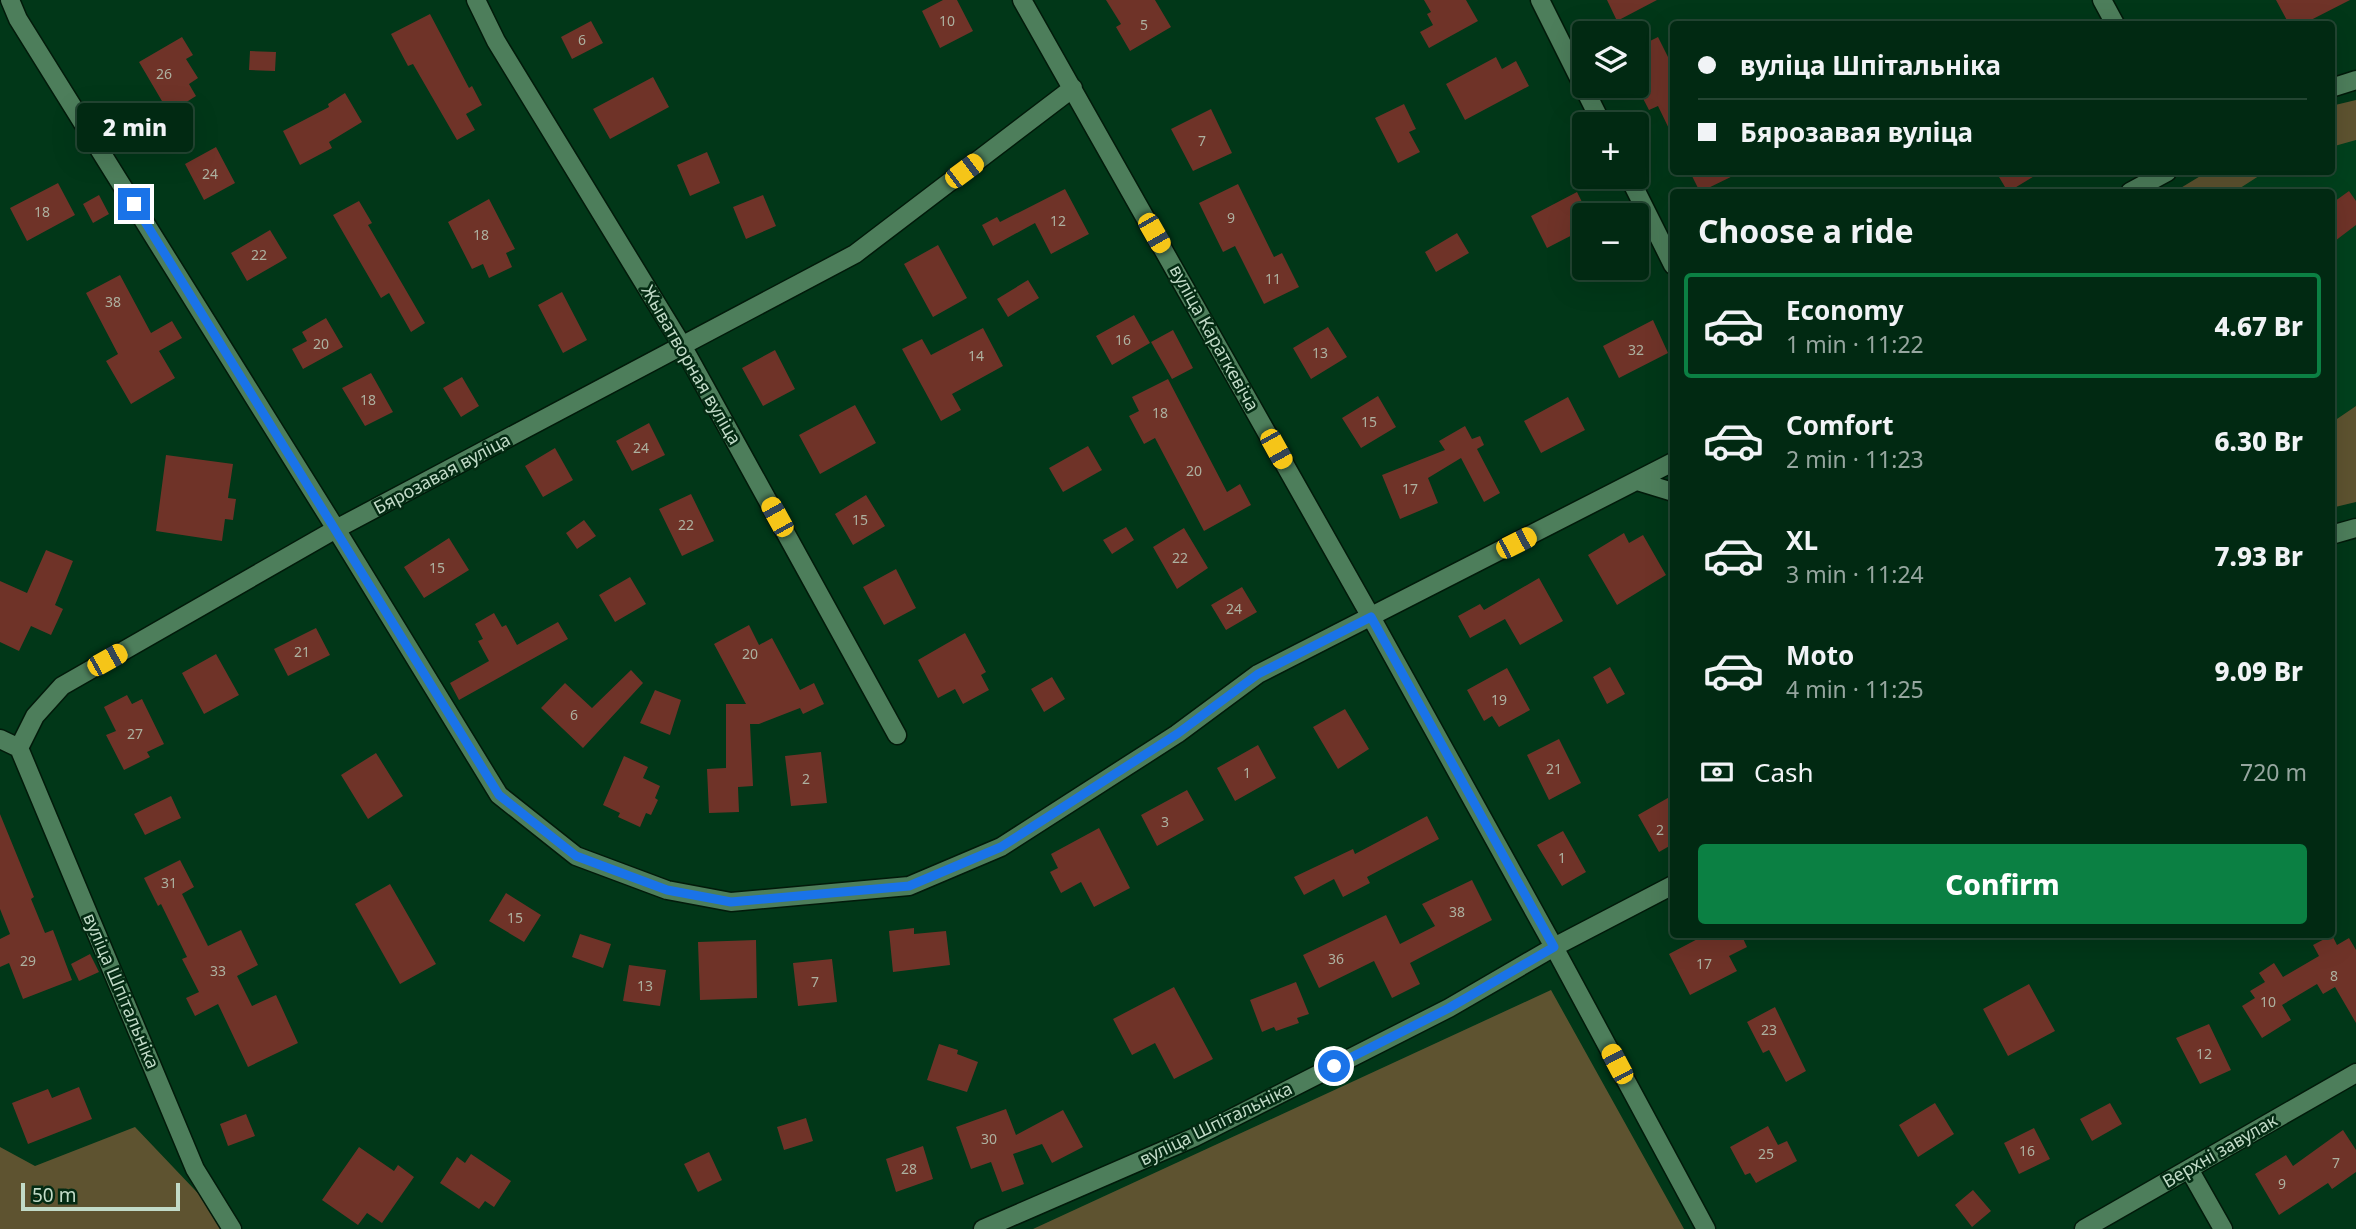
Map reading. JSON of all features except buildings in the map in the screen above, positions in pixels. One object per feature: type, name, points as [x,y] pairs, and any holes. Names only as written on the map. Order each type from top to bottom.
[{"type":"street","points":[[10,0],[18,19],[499,795],[576,856],[667,890],[731,902],[909,886],[1001,847],[1177,734],[1258,674],[1670,464]]},
{"type":"street","name":"Жыватворная вуліца","points":[[476,0],[496,41],[683,347],[897,735]]},
{"type":"street","name":"вуліца Караткевіча","points":[[1022,0],[1371,617],[1706,1229]]},
{"type":"street","points":[[1540,0],[1596,112]]},
{"type":"street","points":[[2102,0],[2113,21]]},
{"type":"street","points":[[2335,87],[2356,80]]},
{"type":"street","name":"Бярозавая вуліца","points":[[19,748],[35,716],[62,686],[336,530],[855,254],[1073,88]]},
{"type":"street","points":[[2136,189],[2161,175]]},
{"type":"street","points":[[1635,189],[1670,259]]},
{"type":"street","points":[[1637,481],[1670,491]]},
{"type":"street","points":[[2335,534],[2356,528]]},
{"type":"street","points":[[0,739],[19,748]]},
{"type":"street","name":"вуліца Шпітальніка","points":[[19,748],[195,1169],[232,1229]]},
{"type":"street","name":"вуліца Шпітальніка","points":[[983,1229],[1195,1137],[1449,1008],[1554,947],[1670,887]]},
{"type":"street","name":"Верхні завулак","points":[[2084,1229],[2356,1073]]},
{"type":"street","points":[[2189,1169],[2223,1229]]},
{"type":"shaded area","points":[[2356,100],[2356,140],[2335,146],[2335,105]]},
{"type":"shaded area","points":[[2356,130],[2356,406],[2335,420],[2335,189],[2215,189],[2238,175],[2335,175],[2335,133]]},
{"type":"shaded area","points":[[2202,175],[2260,175],[2239,189],[2179,189]]},
{"type":"shaded area","points":[[2356,406],[2356,502],[2335,507],[2335,420]]},
{"type":"shaded area","points":[[1551,990],[1684,1229],[1033,1229]]},
{"type":"shaded area","points":[[135,1127],[232,1229],[0,1229],[0,1147],[35,1166]]},
{"type":"route","points":[[134,204],[499,795],[576,856],[667,890],[731,902],[909,886],[1001,847],[1177,734],[1258,674],[1371,617],[1554,947],[1449,1008],[1334,1066]]}]
